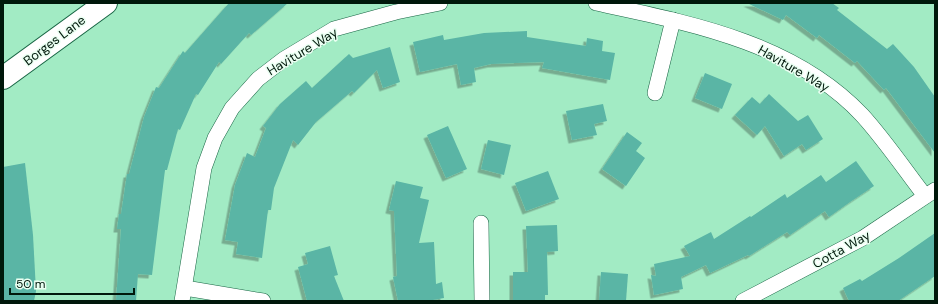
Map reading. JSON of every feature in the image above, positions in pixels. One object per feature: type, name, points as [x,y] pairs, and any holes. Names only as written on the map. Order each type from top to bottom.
[{"type":"street","name":"Borges Lane","points":[[3,78],[106,3]]},
{"type":"street","name":"Haviture Way","points":[[184,295],[204,168],[214,138],[232,108],[258,79],[284,59],[334,29],[396,12],[440,3]]},
{"type":"street","name":"Haviture Way","points":[[596,3],[673,20],[724,34],[766,49],[828,86],[862,115],[930,193]]},
{"type":"street","points":[[655,94],[673,20]]},
{"type":"street","name":"Cotta Way","points":[[743,301],[863,238],[930,193]]},
{"type":"street","points":[[481,223],[482,301]]},
{"type":"street","points":[[184,295],[263,301]]},
{"type":"building","points":[[229,3],[288,3],[251,35],[249,33],[221,64],[219,62],[198,95],[196,94],[180,130],[178,129],[167,170],[165,170],[152,275],[138,274],[136,301],[116,301],[121,229],[117,229],[119,214],[121,214],[127,174],[129,174],[144,117],[156,87],[159,88],[183,51],[185,53]]},
{"type":"building","points":[[747,3],[832,3],[839,8],[837,10],[887,49],[893,44],[914,67],[935,97],[935,153],[886,88],[884,90],[857,61],[855,63],[819,35],[817,38],[786,15],[783,20]]},
{"type":"building","points":[[527,31],[527,37],[586,46],[587,38],[603,41],[602,51],[615,53],[610,80],[542,68],[544,62],[491,64],[474,68],[476,82],[461,85],[457,64],[420,72],[413,42],[443,35],[444,40],[484,33]]},
{"type":"building","points":[[390,47],[400,82],[383,88],[377,70],[354,93],[352,91],[316,122],[298,145],[293,140],[274,188],[271,210],[268,210],[262,258],[236,254],[238,242],[225,240],[235,185],[247,153],[255,157],[266,128],[263,126],[280,104],[306,81],[312,88],[349,54],[353,58]]},
{"type":"building","points":[[705,73],[732,84],[722,109],[695,98]]},
{"type":"building","points":[[769,94],[798,121],[808,115],[823,139],[806,150],[802,144],[784,156],[765,126],[757,135],[735,115],[752,97],[760,104]]},
{"type":"building","points":[[603,104],[607,121],[594,124],[597,135],[572,140],[566,111]]},
{"type":"building","points":[[448,126],[467,169],[446,178],[427,135]]},
{"type":"building","points":[[627,132],[642,143],[636,151],[645,158],[626,186],[602,169]]},
{"type":"building","points":[[488,140],[511,145],[504,175],[481,169]]},
{"type":"building","points":[[856,161],[874,186],[829,217],[825,211],[790,235],[787,232],[749,256],[748,255],[710,273],[706,265],[681,277],[683,289],[654,295],[651,275],[656,276],[654,264],[690,256],[684,246],[711,232],[714,239],[750,216],[751,217],[785,194],[787,198],[821,175],[826,182]]},
{"type":"building","points":[[25,163],[33,235],[36,291],[34,301],[3,301],[3,167]]},
{"type":"building","points":[[548,171],[559,199],[526,211],[515,183]]},
{"type":"building","points":[[396,181],[423,187],[420,198],[429,200],[419,243],[434,242],[436,284],[442,282],[444,298],[427,301],[398,301],[393,277],[397,276],[394,211],[389,210]]},
{"type":"building","points":[[557,225],[558,251],[547,252],[548,295],[545,295],[545,301],[513,301],[513,272],[528,272],[526,226]]},
{"type":"building","points":[[935,233],[935,276],[898,301],[849,301],[843,288],[860,279],[862,281]]},
{"type":"building","points":[[330,246],[338,275],[334,276],[344,301],[307,301],[298,267],[308,264],[305,253]]},
{"type":"building","points":[[601,272],[628,274],[626,301],[599,301]]}]
